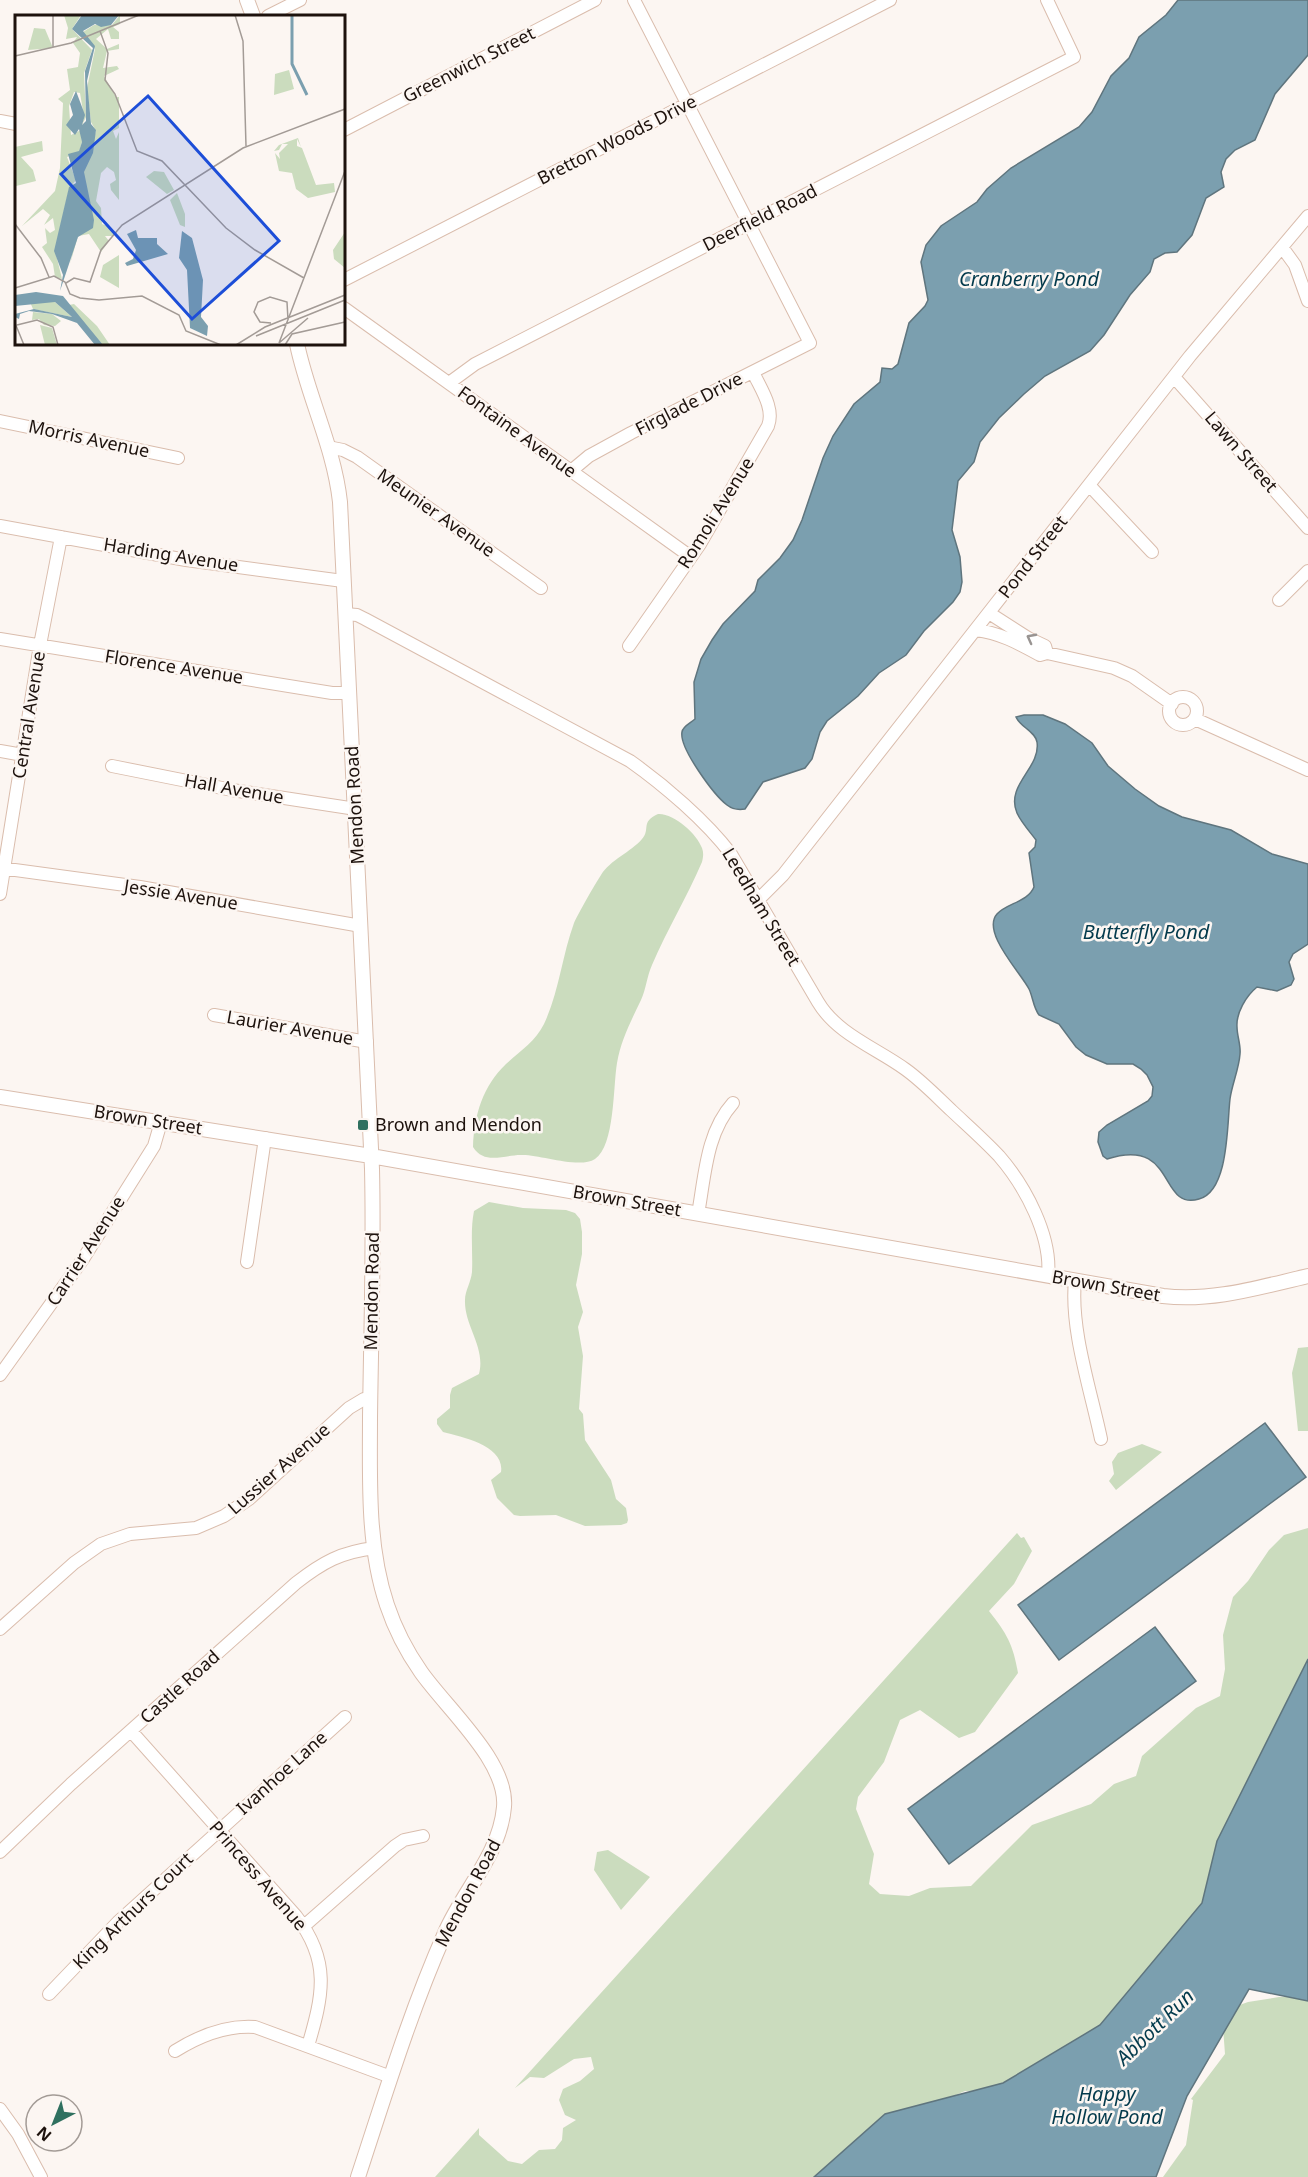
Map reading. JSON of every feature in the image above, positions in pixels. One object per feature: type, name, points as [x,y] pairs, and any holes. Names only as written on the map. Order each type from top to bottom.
[{"type":"street","points":[[248,0],[253,15]]},
{"type":"street","points":[[270,15],[300,0]]},
{"type":"street","name":"Greenwich Street","points":[[345,128],[595,0]]},
{"type":"street","points":[[633,0],[749,224]]},
{"type":"street","name":"Bretton Woods Drive","points":[[345,279],[890,0]]},
{"type":"street","name":"Deerfield Road","points":[[448,383],[475,364],[1074,57],[1047,0]]},
{"type":"street","points":[[0,121],[15,124]]},
{"type":"street","name":"Pond Street","points":[[759,899],[783,875],[1174,377],[1308,216]]},
{"type":"street","name":"Firglade Drive","points":[[571,471],[603,448],[810,343],[749,224]]},
{"type":"street","points":[[1282,247],[1295,265],[1308,301]]},
{"type":"street","name":"Fontaine Avenue","points":[[345,309],[691,557]]},
{"type":"street","name":"Mendon Road","points":[[297,345],[339,489],[371,1155],[373,1249],[370,1471],[375,1548],[382,1588],[399,1635],[421,1672],[493,1762],[502,1781],[505,1806],[499,1835],[446,1930],[391,2077],[358,2177]]},
{"type":"street","name":"Romoli Avenue","points":[[628,646],[691,557],[770,422],[770,409],[753,372]]},
{"type":"street","name":"Lawn Street","points":[[1174,377],[1308,528]]},
{"type":"street","name":"Morris Avenue","points":[[0,421],[178,458]]},
{"type":"street","name":"Meunier Avenue","points":[[328,447],[343,450],[357,457],[541,588]]},
{"type":"street","points":[[1089,485],[1152,552]]},
{"type":"street","name":"Harding Avenue","points":[[0,526],[186,560],[343,581]]},
{"type":"street","name":"Central Avenue","points":[[0,894],[2,868],[40,645],[62,537]]},
{"type":"street","points":[[1279,600],[1308,572]]},
{"type":"street","points":[[989,613],[1045,646],[1047,653]]},
{"type":"street","name":"Leedham Street","points":[[345,614],[357,615],[365,619],[616,753],[642,770],[723,844],[759,899],[818,1002],[830,1018],[918,1079],[1007,1166],[1023,1192],[1044,1236],[1048,1254],[1048,1276]]},
{"type":"street","points":[[976,630],[1006,637],[1040,655],[1047,653],[1114,668],[1132,676],[1172,704]]},
{"type":"street","name":"Florence Avenue","points":[[0,639],[332,693],[348,693]]},
{"type":"street","points":[[1179,698],[1192,701],[1197,710],[1195,718],[1184,725],[1176,723],[1170,716],[1172,704],[1179,698]]},
{"type":"street","points":[[1195,718],[1308,770]]},
{"type":"street","points":[[0,752],[23,755]]},
{"type":"street","name":"Hall Avenue","points":[[112,766],[232,790],[356,809]]},
{"type":"street","name":"Jessie Avenue","points":[[2,868],[140,887],[361,926]]},
{"type":"street","name":"Laurier Avenue","points":[[214,1015],[367,1042]]},
{"type":"street","name":"Brown Street","points":[[0,1097],[371,1155],[1185,1299],[1218,1296],[1308,1276]]},
{"type":"street","points":[[698,1214],[714,1134],[723,1114],[733,1103]]},
{"type":"street","name":"Carrier Avenue","points":[[0,1376],[83,1259],[154,1146],[161,1122]]},
{"type":"street","points":[[247,1262],[265,1138]]},
{"type":"street","points":[[1075,1281],[1075,1321],[1101,1439]]},
{"type":"street","name":"Lussier Avenue","points":[[0,1629],[74,1563],[102,1544],[130,1534],[196,1528],[224,1516],[249,1499],[349,1408],[364,1399],[370,1399]]},
{"type":"street","name":"Castle Road","points":[[0,1852],[71,1784],[319,1565],[341,1554],[375,1548]]},
{"type":"street","name":"Ivanhoe Lane","points":[[219,1830],[345,1717]]},
{"type":"street","name":"Princess Avenue","points":[[131,1731],[304,1926],[316,1948],[322,1987],[308,2046]]},
{"type":"street","name":"King Arthurs Court","points":[[49,1994],[118,1922],[219,1830]]},
{"type":"street","points":[[304,1926],[395,1846],[404,1840],[423,1836]]},
{"type":"street","points":[[175,2051],[202,2037],[245,2026],[268,2031],[391,2077]]},
{"type":"street","points":[[0,2109],[18,2134],[41,2177]]},
{"type":"green space","points":[[658,814],[671,817],[690,831],[702,848],[703,859],[652,965],[643,996],[624,1038],[617,1063],[610,1129],[602,1152],[595,1159],[580,1163],[523,1155],[496,1158],[483,1156],[473,1147],[475,1124],[486,1091],[498,1073],[532,1041],[544,1024],[574,923],[598,880],[610,865],[642,839],[647,823]]},
{"type":"green space","points":[[489,1202],[523,1208],[566,1210],[575,1213],[580,1219],[582,1254],[576,1285],[583,1312],[578,1327],[583,1356],[579,1409],[583,1414],[585,1440],[611,1480],[616,1499],[626,1508],[627,1523],[585,1526],[556,1515],[514,1515],[497,1498],[491,1480],[501,1472],[496,1455],[481,1444],[443,1432],[437,1424],[437,1419],[450,1408],[452,1388],[479,1374],[480,1355],[468,1319],[465,1300],[472,1272],[474,1211]]},
{"type":"green space","points":[[1308,1347],[1308,1431],[1298,1431],[1292,1373],[1298,1348]]},
{"type":"green space","points":[[1142,1444],[1162,1452],[1116,1490],[1109,1481],[1114,1474],[1112,1462],[1118,1453]]},
{"type":"green space","points":[[1308,1528],[1308,1681],[1238,1800],[1216,1888],[1126,2006],[1010,2090],[965,2091],[935,2104],[828,2177],[435,2177],[479,2128],[479,2135],[508,2161],[522,2164],[539,2150],[555,2149],[562,2140],[563,2128],[576,2120],[565,2115],[559,2100],[563,2089],[580,2081],[594,2069],[591,2057],[574,2059],[544,2078],[530,2077],[515,2088],[1017,1533],[1021,1538],[1024,1537],[1032,1551],[1014,1584],[989,1611],[1008,1640],[1018,1673],[975,1732],[959,1738],[920,1710],[900,1720],[884,1762],[858,1797],[856,1809],[874,1854],[869,1884],[880,1894],[909,1896],[930,1888],[971,1886],[1032,1825],[1091,1804],[1114,1784],[1136,1776],[1142,1756],[1196,1708],[1220,1696],[1225,1669],[1223,1635],[1233,1597],[1248,1581],[1269,1550],[1284,1535]]},
{"type":"green space","points":[[608,1850],[650,1877],[621,1910],[594,1870],[597,1852]]},
{"type":"green space","points":[[1279,1997],[1308,2001],[1308,2177],[1163,2177],[1186,2145],[1193,2100],[1191,2099],[1225,2054],[1223,2027],[1234,2007],[1248,2002]]},
{"type":"water","name":"Cranberry Pond","points":[[1178,0],[1308,0],[1308,55],[1275,94],[1255,140],[1235,150],[1226,159],[1221,172],[1224,187],[1206,198],[1192,235],[1177,252],[1165,253],[1154,259],[1150,272],[1130,295],[1104,335],[1090,351],[1045,376],[999,418],[980,442],[974,462],[958,481],[952,530],[960,557],[962,582],[960,592],[953,602],[924,631],[906,655],[879,673],[858,696],[827,721],[820,732],[812,759],[805,768],[763,782],[745,809],[729,806],[721,800],[698,771],[683,739],[682,732],[685,726],[695,719],[694,682],[701,659],[723,624],[755,591],[758,580],[780,558],[793,540],[823,458],[833,436],[854,404],[880,382],[882,368],[892,369],[898,364],[909,323],[928,300],[921,262],[926,245],[941,226],[977,202],[987,189],[1011,168],[1079,127],[1092,112],[1111,76],[1129,58],[1139,37],[1166,15]]},
{"type":"water","name":"Butterfly Pond","points":[[1043,715],[1065,724],[1092,743],[1108,766],[1159,806],[1182,817],[1231,830],[1272,854],[1308,864],[1308,944],[1293,954],[1289,962],[1294,979],[1291,985],[1277,991],[1257,987],[1249,995],[1240,1011],[1237,1027],[1240,1054],[1230,1099],[1225,1155],[1216,1184],[1209,1193],[1199,1199],[1186,1200],[1177,1195],[1156,1165],[1145,1157],[1129,1155],[1107,1159],[1103,1156],[1098,1142],[1099,1132],[1148,1101],[1152,1096],[1153,1087],[1141,1069],[1133,1064],[1107,1064],[1086,1055],[1076,1047],[1059,1024],[1039,1015],[1029,989],[1004,952],[994,931],[993,922],[997,914],[1027,896],[1034,887],[1029,853],[1035,847],[1036,840],[1017,813],[1015,803],[1019,785],[1034,760],[1037,742],[1036,738],[1016,717]]},
{"type":"water","points":[[1265,1423],[1306,1477],[1059,1660],[1018,1605]]},
{"type":"water","points":[[1155,1627],[1196,1681],[949,1864],[908,1809]]},
{"type":"water","name":"Happy Hollow Pond","points":[[1308,1659],[1308,2001],[1249,1989],[1187,2096],[1156,2177],[814,2177],[885,2114],[1003,2083],[1100,2025],[1202,1903],[1217,1841]]},
{"type":"place","name":"Brown and Mendon","points":[[363,1125]]},
{"type":"water label","name":"Abbott Run","points":[[1155,2027]]}]
